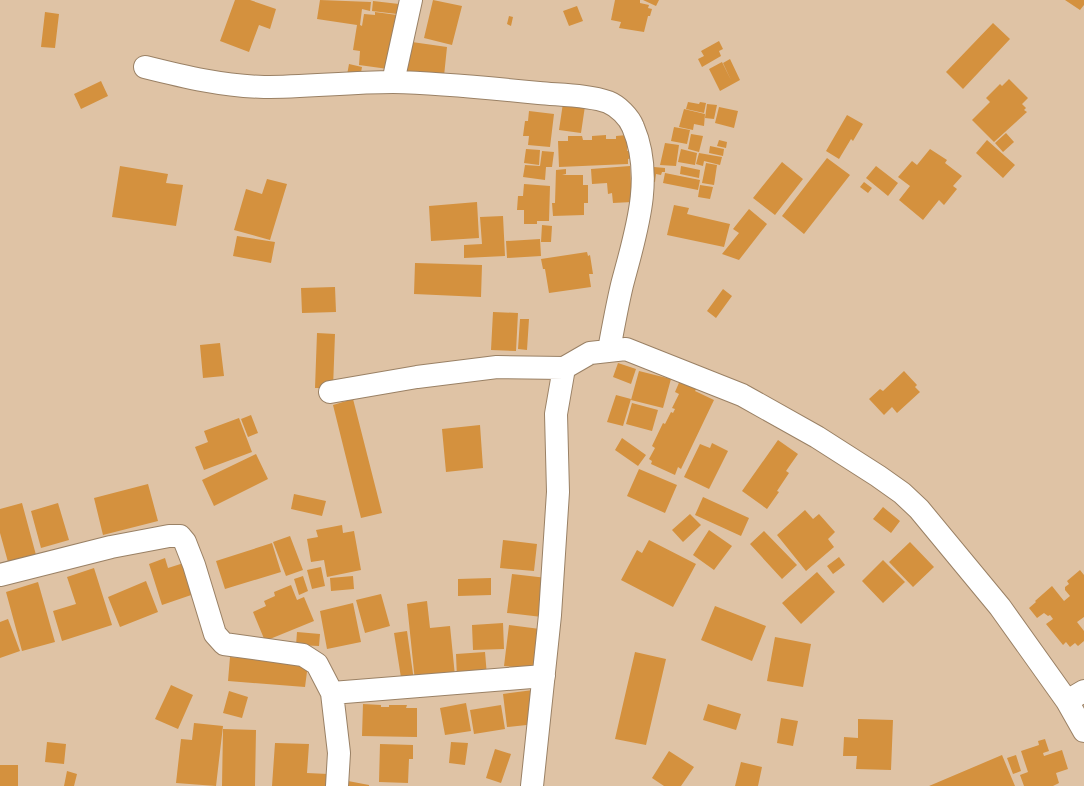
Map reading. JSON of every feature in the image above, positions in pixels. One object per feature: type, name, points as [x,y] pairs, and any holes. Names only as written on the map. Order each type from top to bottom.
[{"type":"street","points":[[393,82],[411,0]]},
{"type":"street","points":[[145,68],[220,84],[265,87],[393,82],[490,88],[590,98],[608,102],[622,111],[632,125],[638,140],[642,167],[642,193],[636,235],[622,286],[609,350]]},
{"type":"street","points":[[330,392],[417,377],[497,367],[564,368],[590,353],[626,349],[742,395],[817,437],[902,493],[919,509],[1076,696],[1084,731]]},
{"type":"street","points":[[532,786],[550,615],[558,492],[556,414],[564,368]]},
{"type":"street","points":[[0,574],[111,547],[169,536],[180,536],[185,542],[194,565],[215,634],[224,644],[303,655],[317,664],[332,693],[339,753],[337,786]]},
{"type":"street","points":[[332,693],[544,676]]},
{"type":"building","points":[[235,0],[250,0],[276,9],[270,29],[259,25],[249,52],[220,41]]},
{"type":"building","points":[[320,0],[371,2],[370,11],[362,9],[360,25],[362,26],[364,14],[375,15],[375,12],[397,15],[388,69],[359,65],[360,51],[353,50],[357,25],[317,19]]},
{"type":"building","points":[[433,0],[462,6],[452,45],[424,38]]},
{"type":"building","points":[[615,0],[640,0],[640,3],[649,5],[648,8],[652,9],[650,16],[648,16],[644,32],[619,28],[621,22],[611,20]]},
{"type":"building","points":[[643,0],[659,0],[656,6]]},
{"type":"building","points":[[1065,0],[1084,0],[1084,5],[1080,10]]},
{"type":"building","points":[[373,1],[399,4],[397,14],[372,11]]},
{"type":"building","points":[[577,6],[583,21],[569,26],[563,11]]},
{"type":"building","points":[[45,12],[59,14],[55,48],[41,47]]},
{"type":"building","points":[[509,16],[513,17],[511,26],[507,24]]},
{"type":"building","points":[[993,23],[1010,39],[963,89],[946,72]]},
{"type":"building","points":[[405,41],[447,47],[444,76],[405,72]]},
{"type":"building","points":[[719,41],[723,49],[719,51],[721,56],[702,67],[698,59],[704,56],[701,51]]},
{"type":"building","points":[[730,59],[740,80],[720,91],[709,69],[722,62],[731,80],[723,63]]},
{"type":"building","points":[[349,64],[362,67],[360,78],[347,75]]},
{"type":"building","points":[[1009,79],[1028,98],[1022,104],[1026,108],[1024,110],[1027,112],[994,142],[972,120],[990,102],[986,98],[1000,84],[1002,86]]},
{"type":"building","points":[[101,81],[108,96],[81,109],[74,94]]},
{"type":"building","points":[[688,102],[699,104],[700,102],[706,103],[704,113],[686,109]]},
{"type":"building","points":[[563,103],[585,106],[581,133],[559,130]]},
{"type":"building","points":[[707,104],[717,105],[714,119],[705,118]]},
{"type":"building","points":[[719,107],[738,111],[734,128],[715,123]]},
{"type":"building","points":[[684,109],[705,114],[704,126],[694,124],[693,130],[679,127]]},
{"type":"building","points":[[529,111],[554,114],[550,147],[528,145],[529,136],[523,136],[525,121],[528,121]]},
{"type":"building","points":[[847,115],[863,124],[853,141],[851,139],[839,159],[826,151]]},
{"type":"building","points":[[674,127],[690,130],[687,144],[671,141]]},
{"type":"building","points":[[1006,133],[1014,142],[1003,152],[995,143]]},
{"type":"building","points":[[691,134],[703,136],[699,152],[688,149]]},
{"type":"building","points":[[606,135],[606,139],[616,139],[616,136],[627,135],[627,151],[632,151],[632,158],[628,159],[628,164],[559,167],[558,141],[568,141],[568,136],[582,136],[583,140],[592,140],[592,136]]},
{"type":"building","points":[[719,140],[727,142],[726,148],[717,146]]},
{"type":"building","points":[[987,140],[1015,165],[1003,178],[976,153]]},
{"type":"building","points":[[665,143],[679,145],[676,166],[660,165]]},
{"type":"building","points":[[710,146],[724,149],[723,156],[709,153]]},
{"type":"building","points":[[526,149],[540,150],[539,165],[524,163]]},
{"type":"building","points":[[681,149],[697,153],[695,165],[678,162]]},
{"type":"building","points":[[930,149],[947,160],[945,163],[962,176],[953,186],[957,189],[944,205],[939,200],[923,220],[899,200],[910,186],[898,177],[912,161],[917,165]]},
{"type":"building","points":[[542,151],[554,152],[552,167],[546,167],[545,180],[523,177],[525,165],[540,166]]},
{"type":"building","points":[[699,153],[722,157],[720,165],[704,161],[703,166],[696,164]]},
{"type":"building","points":[[827,158],[850,175],[804,234],[782,216]]},
{"type":"building","points":[[782,162],[803,179],[775,215],[753,198]]},
{"type":"building","points":[[706,163],[717,165],[714,185],[702,183]]},
{"type":"building","points":[[120,166],[168,174],[166,183],[183,185],[176,226],[112,217]]},
{"type":"building","points":[[630,166],[632,202],[613,203],[612,193],[608,194],[607,183],[592,184],[591,169]]},
{"type":"building","points":[[681,166],[700,170],[699,178],[680,174]]},
{"type":"building","points":[[876,166],[898,183],[888,196],[866,178]]},
{"type":"building","points":[[654,167],[665,168],[665,172],[662,172],[661,175],[656,174],[655,182],[650,182]]},
{"type":"building","points":[[566,169],[566,174],[562,175],[583,175],[583,185],[588,185],[588,203],[584,203],[584,215],[553,216],[552,203],[555,203],[556,170]]},
{"type":"building","points":[[665,173],[700,180],[698,190],[663,183]]},
{"type":"building","points":[[267,179],[287,184],[270,240],[234,230],[246,189],[262,194]]},
{"type":"building","points":[[864,182],[872,188],[868,193],[860,187]]},
{"type":"building","points":[[524,184],[550,186],[549,221],[537,221],[537,224],[524,224],[524,210],[517,210],[518,196],[523,196]]},
{"type":"building","points":[[700,185],[713,187],[710,199],[698,197]]},
{"type":"building","points":[[477,202],[479,238],[431,241],[429,206]]},
{"type":"building","points":[[674,205],[689,208],[687,214],[730,224],[724,247],[667,235]]},
{"type":"building","points":[[749,209],[767,224],[739,260],[722,254],[739,233],[733,229]]},
{"type":"building","points":[[503,216],[505,256],[464,258],[464,245],[482,244],[480,217]]},
{"type":"building","points":[[542,225],[552,226],[551,242],[541,242]]},
{"type":"building","points":[[237,236],[275,242],[271,263],[233,256]]},
{"type":"building","points":[[540,239],[541,256],[507,258],[506,241]]},
{"type":"building","points":[[587,252],[588,256],[590,255],[593,274],[589,274],[591,287],[549,293],[545,269],[543,269],[541,259]]},
{"type":"building","points":[[415,263],[482,265],[481,297],[414,294]]},
{"type":"building","points":[[335,287],[336,312],[302,313],[301,288]]},
{"type":"building","points":[[723,289],[732,296],[716,318],[707,311]]},
{"type":"building","points":[[493,312],[518,313],[516,351],[491,350]]},
{"type":"building","points":[[520,319],[529,319],[527,350],[518,349]]},
{"type":"building","points":[[317,333],[335,334],[333,388],[315,388]]},
{"type":"building","points":[[220,343],[224,376],[203,378],[200,345]]},
{"type":"building","points":[[618,363],[636,369],[631,384],[613,377]]},
{"type":"building","points":[[639,371],[671,379],[663,408],[631,400]]},
{"type":"building","points":[[904,371],[917,385],[915,387],[920,392],[897,413],[892,407],[884,415],[869,399],[880,389],[883,391]]},
{"type":"building","points":[[681,378],[698,386],[695,391],[714,400],[681,469],[678,467],[675,475],[651,464],[652,461],[649,459],[655,448],[652,446],[663,423],[665,424],[671,412],[673,413],[675,409],[672,408],[679,394],[675,392]]},
{"type":"building","points":[[616,395],[631,399],[623,426],[607,422]]},
{"type":"building","points":[[353,399],[382,513],[361,518],[333,405]]},
{"type":"building","points":[[632,403],[658,410],[652,431],[626,424]]},
{"type":"building","points":[[251,415],[258,433],[248,437],[241,419]]},
{"type":"building","points":[[239,418],[252,452],[204,470],[195,447],[208,442],[204,431]]},
{"type":"building","points":[[480,425],[483,468],[446,472],[442,429]]},
{"type":"building","points":[[622,438],[646,455],[638,466],[615,450]]},
{"type":"building","points":[[778,440],[798,454],[786,471],[789,473],[777,491],[779,492],[767,509],[742,491]]},
{"type":"building","points":[[712,443],[728,451],[709,489],[684,477],[700,444],[710,448]]},
{"type":"building","points":[[256,454],[268,479],[214,506],[202,480]]},
{"type":"building","points":[[639,469],[677,485],[665,513],[627,496]]},
{"type":"building","points":[[148,484],[158,521],[103,535],[94,498]]},
{"type":"building","points":[[294,494],[326,501],[322,516],[291,509]]},
{"type":"building","points":[[703,497],[749,518],[741,536],[695,515]]},
{"type":"building","points":[[22,503],[36,555],[8,562],[0,533],[0,509]]},
{"type":"building","points":[[58,503],[69,540],[41,548],[31,511]]},
{"type":"building","points":[[883,507],[900,521],[891,533],[873,519]]},
{"type":"building","points":[[805,510],[813,519],[819,514],[835,532],[828,539],[834,547],[806,571],[777,535]]},
{"type":"building","points":[[690,514],[701,525],[683,542],[672,530]]},
{"type":"building","points":[[342,525],[343,533],[354,531],[361,570],[327,577],[324,560],[311,562],[307,539],[318,537],[316,530]]},
{"type":"building","points":[[709,530],[732,546],[714,570],[693,555]]},
{"type":"building","points":[[764,531],[797,565],[782,579],[750,544]]},
{"type":"building","points":[[290,536],[303,570],[286,576],[273,542]]},
{"type":"building","points":[[503,540],[537,544],[534,571],[500,568]]},
{"type":"building","points":[[649,540],[696,564],[673,607],[621,580],[637,550],[642,553]]},
{"type":"building","points":[[910,542],[934,567],[913,587],[889,562]]},
{"type":"building","points":[[272,543],[281,572],[225,589],[216,561]]},
{"type":"building","points":[[839,557],[845,565],[833,574],[827,566]]},
{"type":"building","points":[[165,558],[168,568],[190,561],[200,592],[162,605],[149,564]]},
{"type":"building","points":[[883,560],[905,582],[883,603],[862,581]]},
{"type":"building","points":[[321,567],[325,586],[312,589],[307,570]]},
{"type":"building","points":[[94,568],[112,625],[62,641],[53,611],[76,604],[67,577]]},
{"type":"building","points":[[1080,570],[1084,575],[1084,617],[1077,622],[1084,631],[1084,641],[1078,646],[1075,643],[1070,647],[1066,642],[1063,645],[1046,624],[1053,619],[1050,615],[1048,616],[1044,613],[1037,618],[1029,608],[1052,586],[1064,601],[1070,596],[1065,590],[1065,587],[1069,584],[1067,581]]},
{"type":"building","points":[[817,572],[835,592],[801,624],[782,603]]},
{"type":"building","points":[[512,574],[547,578],[542,617],[507,613]]},
{"type":"building","points":[[303,576],[308,591],[299,595],[294,579]]},
{"type":"building","points":[[353,576],[354,589],[331,591],[330,578]]},
{"type":"building","points":[[491,578],[491,595],[458,596],[458,579]]},
{"type":"building","points":[[146,581],[158,612],[120,627],[108,597]]},
{"type":"building","points":[[38,582],[55,642],[22,651],[6,592]]},
{"type":"building","points":[[291,585],[297,600],[304,597],[314,621],[265,641],[253,612],[266,606],[264,601],[275,596],[274,592]]},
{"type":"building","points":[[381,594],[390,626],[365,633],[356,600]]},
{"type":"building","points":[[427,601],[430,628],[450,626],[455,676],[415,681],[407,604]]},
{"type":"building","points":[[353,603],[361,642],[327,649],[320,611]]},
{"type":"building","points":[[715,606],[766,626],[752,661],[701,640]]},
{"type":"building","points":[[8,619],[20,651],[0,658],[0,622]]},
{"type":"building","points":[[503,623],[504,649],[473,650],[472,625]]},
{"type":"building","points":[[509,625],[540,629],[535,669],[504,666]]},
{"type":"building","points":[[407,631],[414,681],[402,684],[394,633]]},
{"type":"building","points":[[297,632],[320,634],[319,646],[296,645]]},
{"type":"building","points":[[775,637],[811,644],[803,687],[767,681]]},
{"type":"building","points":[[485,652],[487,676],[457,679],[456,654]]},
{"type":"building","points":[[635,652],[666,659],[646,745],[615,739]]},
{"type":"building","points":[[230,657],[308,664],[305,687],[228,681]]},
{"type":"building","points":[[171,685],[193,695],[178,729],[155,719]]},
{"type":"building","points":[[533,690],[536,724],[507,727],[503,694]]},
{"type":"building","points":[[229,691],[248,697],[242,718],[223,713]]},
{"type":"building","points":[[466,703],[471,731],[445,735],[440,708]]},
{"type":"building","points":[[363,704],[381,705],[381,707],[389,707],[389,705],[407,705],[406,708],[417,708],[417,737],[362,736]]},
{"type":"building","points":[[708,704],[741,714],[736,730],[703,720]]},
{"type":"building","points":[[501,705],[505,729],[474,734],[470,710]]},
{"type":"building","points":[[781,718],[798,721],[793,746],[777,743]]},
{"type":"building","points":[[858,719],[893,720],[891,770],[856,769],[857,756],[843,756],[844,737],[858,738]]},
{"type":"building","points":[[194,723],[223,726],[216,786],[176,783],[181,739],[192,740]]},
{"type":"building","points":[[223,729],[256,730],[255,786],[222,786]]},
{"type":"building","points":[[1045,739],[1049,751],[1043,753],[1044,756],[1062,750],[1068,769],[1056,773],[1059,783],[1053,786],[1024,786],[1020,775],[1028,772],[1021,751],[1039,745],[1038,741]]},
{"type":"building","points":[[47,742],[66,744],[64,764],[45,762]]},
{"type":"building","points":[[451,742],[468,743],[465,765],[449,763]]},
{"type":"building","points":[[275,743],[309,744],[307,773],[328,774],[327,786],[272,786]]},
{"type":"building","points":[[380,744],[413,745],[413,759],[409,759],[408,783],[379,782]]},
{"type":"building","points":[[495,749],[511,754],[501,783],[486,778]]},
{"type":"building","points":[[669,751],[694,767],[681,786],[664,786],[652,778]]},
{"type":"building","points":[[1002,755],[1015,786],[929,786]]},
{"type":"building","points":[[1016,755],[1021,771],[1013,774],[1007,758]]},
{"type":"building","points":[[741,762],[762,767],[758,786],[735,786]]},
{"type":"building","points":[[0,765],[18,765],[18,786],[0,786]]},
{"type":"building","points":[[67,771],[77,774],[74,786],[64,786]]},
{"type":"building","points":[[348,781],[369,785],[369,786],[347,786]]}]
